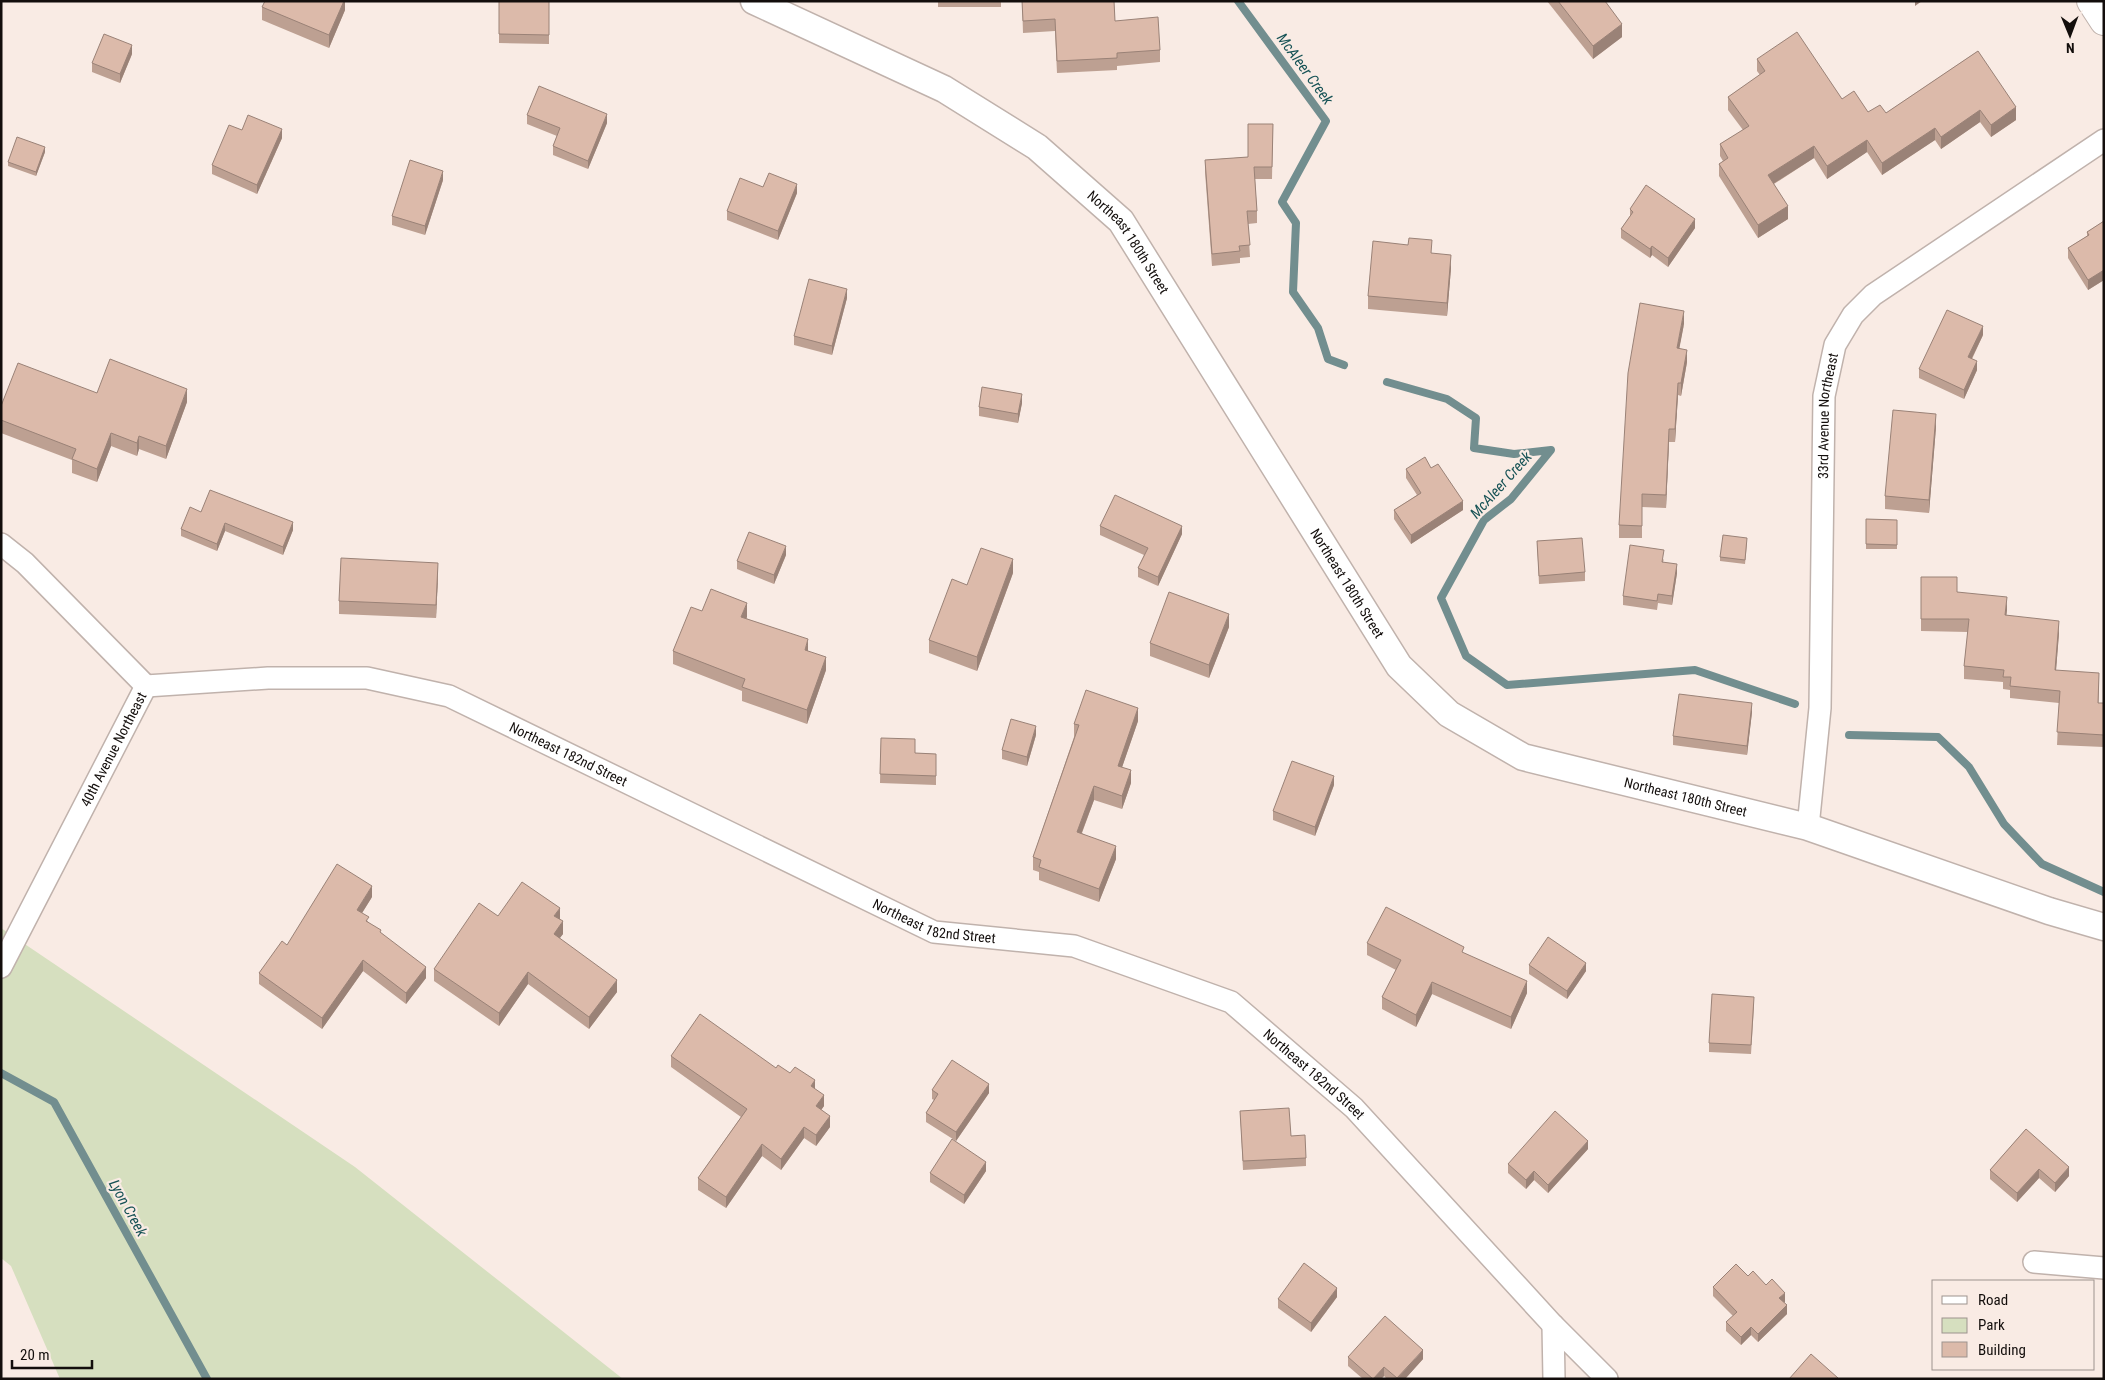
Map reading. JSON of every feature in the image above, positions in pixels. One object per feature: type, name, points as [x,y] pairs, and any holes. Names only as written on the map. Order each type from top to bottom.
[{"type":"main road","points":[[2091,1],[2104,20]]},
{"type":"street","name":"Northeast 180th Street","points":[[754,1],[944,89],[1037,147],[1121,221],[1399,666],[1449,714],[1523,756],[1808,827],[2049,911],[2104,927]]},
{"type":"street","name":"33rd Avenue Northeast","points":[[1808,827],[1820,708],[1824,396],[1835,344],[1853,315],[1873,295],[2104,140]]},
{"type":"street","name":"40th Avenue Northeast","points":[[1,544],[25,563],[146,686],[1,967]]},
{"type":"street","name":"Northeast 182nd Street","points":[[146,686],[268,678],[367,678],[449,696],[934,932],[1074,946],[1231,1002],[1354,1108],[1553,1326],[1607,1379]]},
{"type":"street","points":[[2034,1262],[2104,1268]]},
{"type":"street","points":[[1553,1326],[1554,1379]]},
{"type":"green space","points":[[1,928],[355,1167],[623,1379],[60,1379],[11,1266],[1,1258]]},
{"type":"building","points":[[265,1],[344,1],[329,35],[262,7]]},
{"type":"building","points":[[499,1],[549,1],[549,35],[499,34]]},
{"type":"building","points":[[1022,1],[1114,1],[1115,21],[1158,17],[1160,50],[1117,53],[1117,58],[1057,61],[1055,19],[1023,21]]},
{"type":"building","points":[[1558,1],[1605,1],[1622,24],[1593,46]]},
{"type":"building","points":[[1797,32],[1842,99],[1854,91],[1868,112],[1880,105],[1886,113],[1978,51],[2016,107],[1991,125],[1980,110],[1941,137],[1935,128],[1882,163],[1867,140],[1827,166],[1814,146],[1768,175],[1788,206],[1758,225],[1719,164],[1728,158],[1720,144],[1749,126],[1728,97],[1765,71],[1757,59]]},
{"type":"building","points":[[104,34],[132,45],[120,74],[92,63]]},
{"type":"building","points":[[539,86],[607,114],[588,161],[553,146],[560,128],[527,115]]},
{"type":"building","points":[[248,115],[282,129],[257,185],[212,165],[229,125],[242,130]]},
{"type":"building","points":[[1248,124],[1273,124],[1272,167],[1254,167],[1257,211],[1247,211],[1250,245],[1239,246],[1240,251],[1212,254],[1205,160],[1248,157]]},
{"type":"building","points":[[17,137],[45,147],[36,172],[8,162]]},
{"type":"building","points":[[410,160],[443,171],[425,226],[392,216]]},
{"type":"building","points":[[769,173],[797,184],[778,231],[727,211],[740,178],[763,187]]},
{"type":"building","points":[[1646,185],[1695,219],[1668,258],[1652,246],[1650,249],[1621,229],[1633,212],[1630,209]]},
{"type":"building","points":[[2104,221],[2104,270],[2088,280],[2068,248],[2089,235],[2087,232]]},
{"type":"building","points":[[1409,238],[1432,240],[1431,253],[1451,255],[1447,303],[1368,296],[1373,241],[1408,245]]},
{"type":"building","points":[[809,279],[847,289],[832,346],[794,336]]},
{"type":"building","points":[[1640,303],[1684,311],[1677,348],[1687,350],[1681,383],[1678,383],[1675,429],[1669,429],[1666,495],[1642,494],[1642,526],[1619,525],[1628,373]]},
{"type":"building","points":[[1947,310],[1983,326],[1968,357],[1977,361],[1964,390],[1919,369]]},
{"type":"building","points":[[110,359],[187,389],[166,446],[139,436],[137,443],[111,433],[97,469],[72,459],[76,449],[1,420],[1,406],[18,363],[97,393]]},
{"type":"building","points":[[982,387],[1022,394],[1018,414],[979,407]]},
{"type":"building","points":[[1893,410],[1936,414],[1929,500],[1885,496]]},
{"type":"building","points":[[1425,457],[1431,468],[1438,464],[1463,501],[1411,535],[1394,510],[1421,493],[1406,469]]},
{"type":"building","points":[[210,490],[293,522],[283,547],[225,523],[217,544],[181,529],[190,507],[201,512]]},
{"type":"building","points":[[1115,495],[1182,526],[1158,577],[1138,568],[1148,548],[1100,526]]},
{"type":"building","points":[[1866,519],[1897,520],[1897,545],[1866,544]]},
{"type":"building","points":[[749,532],[786,546],[774,575],[737,561]]},
{"type":"building","points":[[1723,535],[1747,538],[1745,560],[1720,557]]},
{"type":"building","points":[[1582,538],[1585,572],[1539,576],[1537,541]]},
{"type":"building","points":[[1630,545],[1664,550],[1662,562],[1677,564],[1672,596],[1658,594],[1657,601],[1623,596]]},
{"type":"building","points":[[981,548],[1013,559],[977,657],[929,640],[952,579],[967,585]]},
{"type":"building","points":[[341,558],[438,563],[436,605],[339,601]]},
{"type":"building","points":[[1921,577],[1957,577],[1957,592],[2007,597],[2005,615],[2059,621],[2055,670],[2099,673],[2098,703],[2104,703],[2104,735],[2057,732],[2060,691],[2010,686],[2011,677],[2003,677],[2004,670],[1964,666],[1969,619],[1921,619]]},
{"type":"building","points":[[711,589],[747,603],[741,617],[808,639],[805,650],[826,657],[807,710],[742,687],[745,679],[673,651],[691,607],[702,611]]},
{"type":"building","points":[[1169,592],[1229,614],[1209,665],[1150,643]]},
{"type":"building","points":[[1086,690],[1138,708],[1118,766],[1131,770],[1122,796],[1094,786],[1077,832],[1116,846],[1099,889],[1039,867],[1041,860],[1033,857],[1079,725],[1074,724]]},
{"type":"building","points":[[1679,694],[1752,703],[1747,746],[1673,736]]},
{"type":"building","points":[[1011,719],[1036,726],[1027,757],[1002,750]]},
{"type":"building","points":[[881,738],[915,739],[915,753],[936,754],[936,776],[880,774]]},
{"type":"building","points":[[1292,761],[1334,776],[1315,827],[1273,811]]},
{"type":"building","points":[[337,864],[372,886],[357,910],[369,917],[366,921],[381,930],[380,932],[426,967],[406,993],[363,960],[322,1018],[259,973],[282,941],[287,945]]},
{"type":"building","points":[[522,882],[560,908],[554,916],[563,921],[554,934],[617,980],[589,1017],[528,972],[499,1013],[434,969],[479,903],[498,916]]},
{"type":"building","points":[[1386,907],[1464,947],[1462,952],[1527,981],[1511,1017],[1432,982],[1416,1015],[1382,997],[1401,960],[1367,943]]},
{"type":"building","points":[[1548,937],[1586,963],[1567,991],[1529,965]]},
{"type":"building","points":[[1712,994],[1754,997],[1751,1045],[1709,1043]]},
{"type":"building","points":[[700,1014],[776,1068],[778,1065],[790,1073],[795,1067],[815,1080],[811,1086],[824,1095],[816,1106],[830,1116],[816,1135],[804,1127],[781,1159],[762,1144],[726,1197],[698,1178],[747,1109],[671,1056]]},
{"type":"building","points":[[952,1060],[989,1084],[956,1132],[926,1113],[938,1094],[932,1090]]},
{"type":"building","points":[[1289,1108],[1291,1136],[1305,1135],[1306,1158],[1243,1161],[1240,1111]]},
{"type":"building","points":[[1555,1111],[1588,1141],[1548,1185],[1534,1171],[1526,1180],[1508,1164]]},
{"type":"building","points":[[2026,1129],[2069,1167],[2055,1183],[2039,1169],[2017,1193],[1990,1170]]},
{"type":"building","points":[[952,1139],[986,1162],[964,1195],[930,1173]]},
{"type":"building","points":[[1304,1263],[1337,1288],[1311,1323],[1278,1299]]},
{"type":"building","points":[[1736,1264],[1748,1276],[1753,1271],[1766,1285],[1772,1279],[1785,1293],[1779,1298],[1787,1305],[1758,1334],[1751,1327],[1741,1337],[1726,1322],[1737,1312],[1713,1287]]},
{"type":"building","points":[[1385,1316],[1423,1350],[1397,1378],[1384,1367],[1373,1379],[1348,1357]]},
{"type":"building","points":[[1811,1354],[1838,1378],[1789,1379]]},
{"type":"waterway","name":"McAleer Creek","points":[[1238,1],[1326,121],[1282,202],[1296,223],[1293,292],[1318,328],[1328,359],[1344,365]]},
{"type":"waterway","name":"McAleer Creek","points":[[1387,382],[1447,399],[1476,418],[1474,448],[1514,454],[1551,450],[1511,499],[1484,520],[1441,598],[1466,656],[1507,685],[1695,670],[1795,704]]},
{"type":"waterway","name":"McAleer Creek","points":[[1849,735],[1938,737],[1969,767],[2004,824],[2042,864],[2104,892]]},
{"type":"waterway","name":"Lyon Creek","points":[[1,1073],[54,1102],[207,1379]]}]
